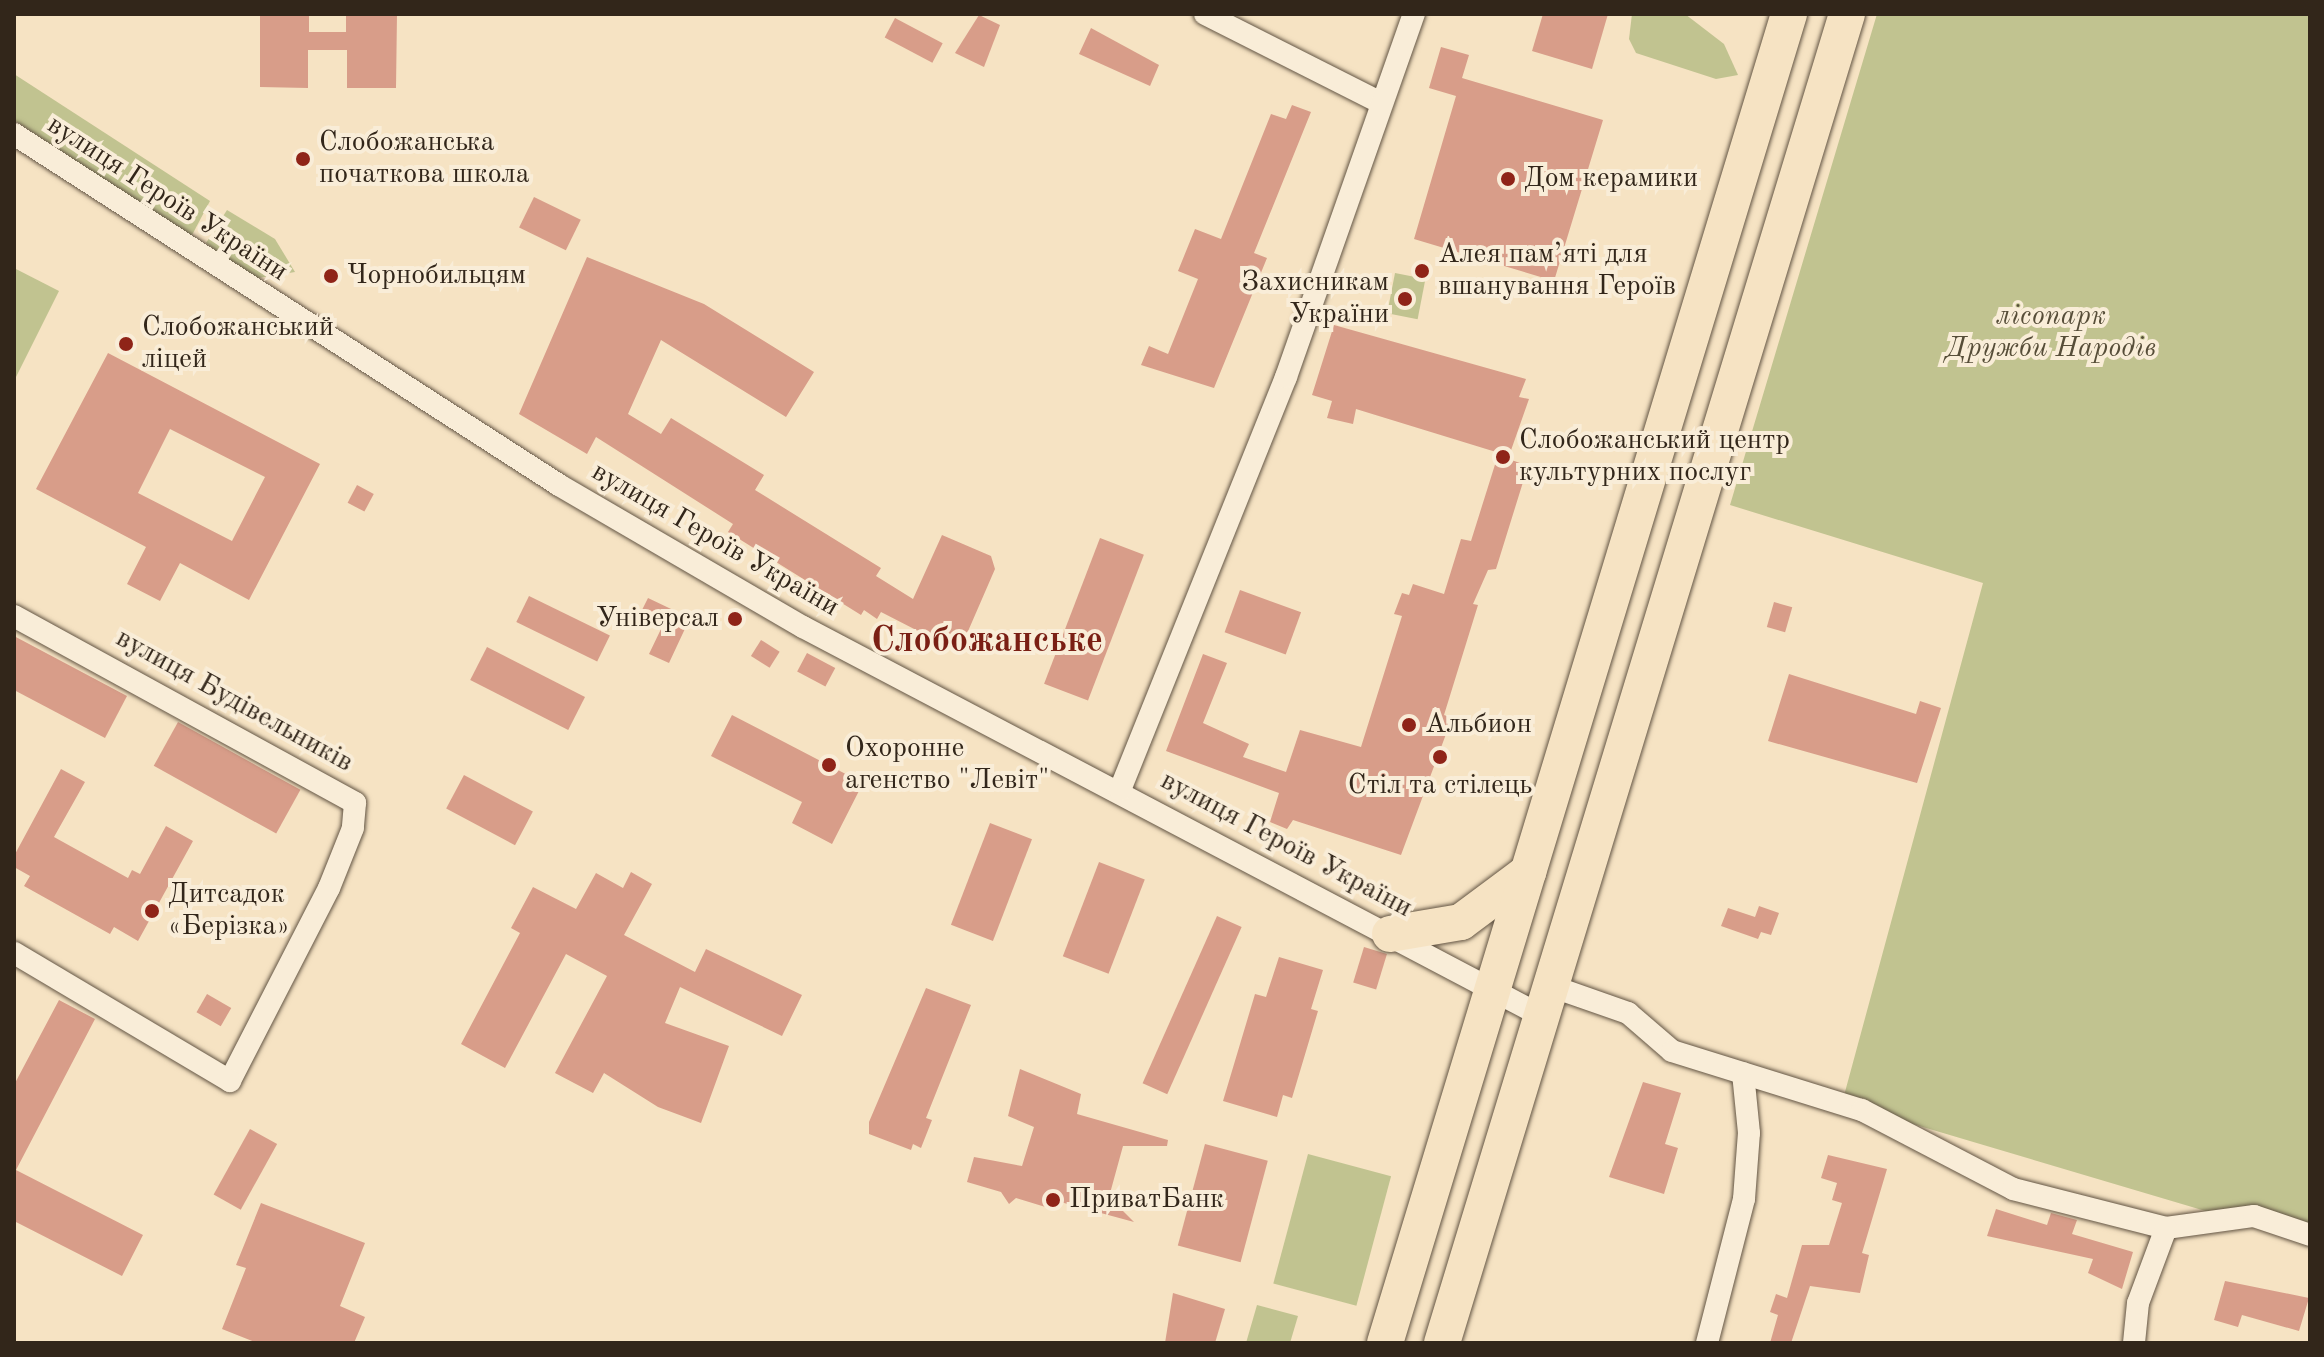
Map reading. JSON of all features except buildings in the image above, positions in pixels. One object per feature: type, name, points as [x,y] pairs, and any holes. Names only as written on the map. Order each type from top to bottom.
[{"type":"main road","points":[[1385,1343],[1789,14]]},
{"type":"main road","points":[[1442,1343],[1847,14]]},
{"type":"main road","points":[[1390,934],[1461,922],[1528,872]]},
{"type":"street","points":[[1206,14],[1381,103]]},
{"type":"street","points":[[1120,790],[1286,377],[1414,14]]},
{"type":"street","name":"вулиця Героїв України","points":[[14,134],[567,490],[803,627],[1120,790],[1493,989],[1628,1013],[1672,1051],[1862,1110],[2013,1189],[2166,1228]]},
{"type":"street","name":"вулиця Будівельників","points":[[14,616],[355,803],[353,828],[329,888],[230,1081],[14,953]]},
{"type":"street","points":[[1707,1343],[1744,1199],[1749,1133],[1743,1073]]},
{"type":"street","points":[[2134,1343],[2138,1303],[2166,1228],[2254,1216],[2310,1235]]},
{"type":"green space","points":[[1632,14],[1685,14],[1724,44],[1738,75],[1716,79],[1636,53],[1629,39]]},
{"type":"green space","name":"лісопарк Дружби Народів","points":[[1877,14],[2310,14],[2310,1242],[1842,1103],[1983,583],[1730,505]]},
{"type":"green space","points":[[14,74],[210,201],[191,237],[14,120]]},
{"type":"green space","points":[[227,210],[275,239],[295,272],[252,279],[206,243]]},
{"type":"green space","points":[[14,268],[59,291],[14,381]]},
{"type":"green space","points":[[1395,273],[1425,279],[1418,319],[1387,313]]},
{"type":"green space","points":[[1308,1154],[1391,1176],[1356,1306],[1273,1283]]},
{"type":"green space","points":[[1257,1305],[1298,1316],[1290,1343],[1246,1343]]},
{"type":"place","name":"Cлобожанська початкова школа","points":[[303,159]]},
{"type":"place","name":"Дом керамики","points":[[1508,179]]},
{"type":"place","name":"Алея пам’яті для вшанування Героїв","points":[[1422,271]]},
{"type":"place","name":"Чорнобильцям","points":[[331,276]]},
{"type":"place","name":"Захисникам України","points":[[1405,299]]},
{"type":"place","name":"Слобожанський ліцей","points":[[126,344]]},
{"type":"place","name":"Слобожанський центр культурних послуг","points":[[1503,457]]},
{"type":"place","name":"Універсал","points":[[735,619]]},
{"type":"place","name":"Альбион","points":[[1409,725]]},
{"type":"place","name":"Стіл та стілець","points":[[1440,757]]},
{"type":"place","name":"Охоронне агенство \"Левіт\"","points":[[829,765]]},
{"type":"place","name":"Дитсадок «Берізка»","points":[[152,911]]},
{"type":"place","name":"ПриватБанк","points":[[1053,1200]]},
{"type":"district","name":"Слобожанське","points":[[987,643]]}]
